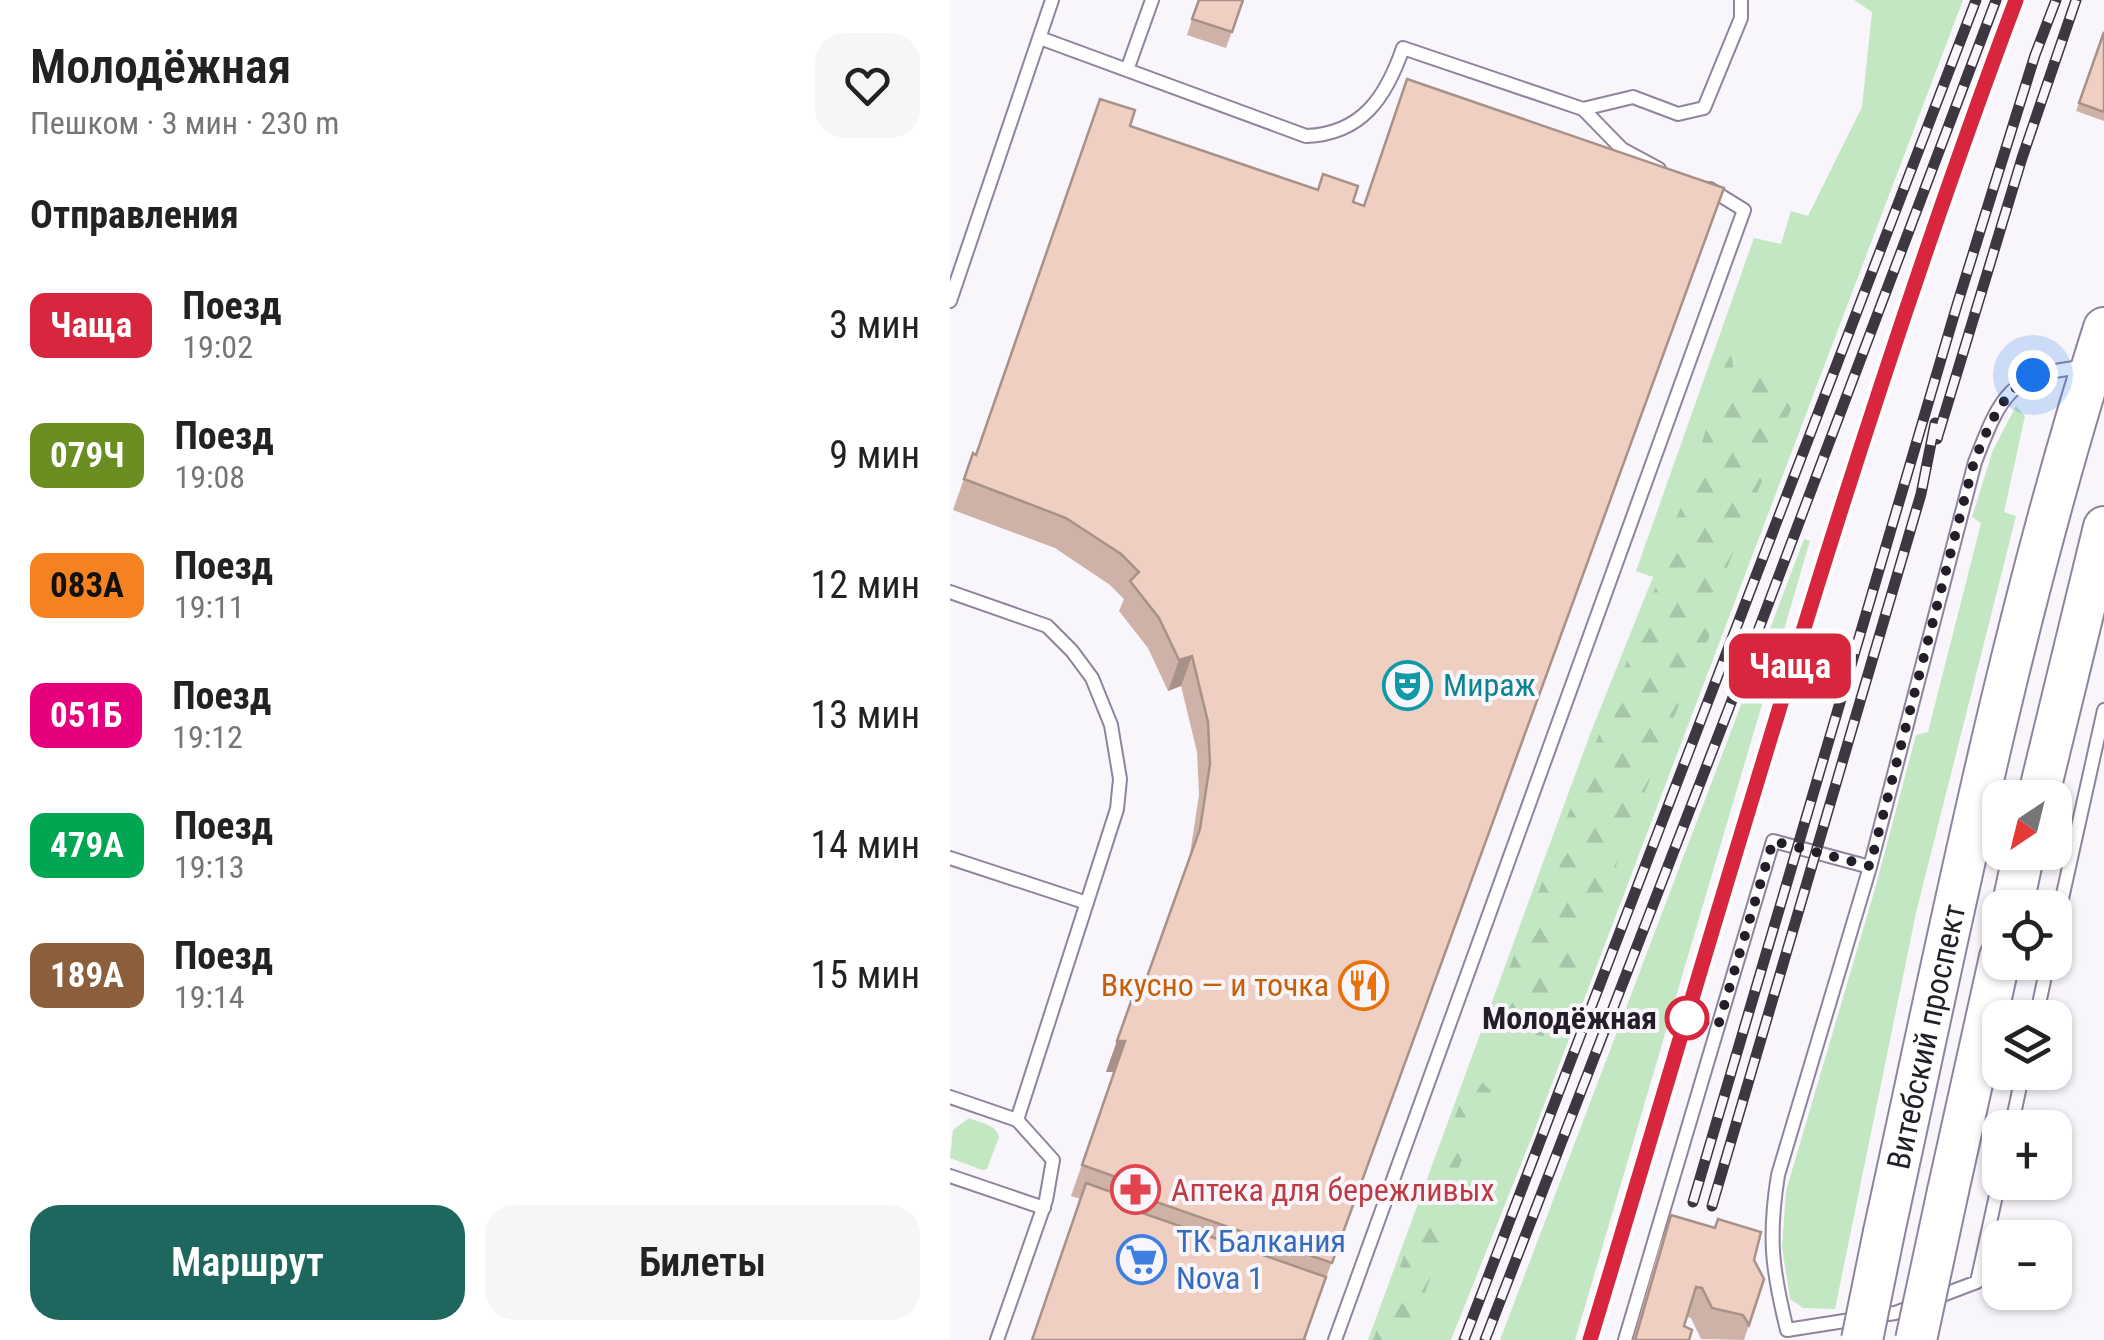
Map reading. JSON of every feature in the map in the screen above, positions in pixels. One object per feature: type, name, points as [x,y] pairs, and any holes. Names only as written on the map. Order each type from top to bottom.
[{"type":"main road","name":"Витебский проспект","points":[[1862,1340],[1974,823],[2053,504],[2104,328]]},
{"type":"main road","points":[[2042,780],[2104,527]]},
{"type":"main road","name":"Витебский проспект","points":[[1916,1340],[1995,980]]},
{"type":"lane","points":[[950,301],[1052,0]]},
{"type":"lane","points":[[1127,70],[1152,0]]},
{"type":"lane","points":[[1583,109],[1633,97],[1678,114],[1704,108],[1741,18],[1741,0]]},
{"type":"lane","points":[[1040,38],[1306,136],[1331,135],[1360,118],[1390,84],[1403,48],[1583,109],[1622,149],[1666,172]]},
{"type":"lane","points":[[1335,1340],[1744,210],[1722,193],[1703,186]]},
{"type":"lane","points":[[1995,1200],[1977,1282],[1895,1313],[1782,1335],[1772,1271],[1770,1223],[1778,1175],[1870,866],[1960,516],[1987,430],[2018,383],[2048,370],[2092,366]]},
{"type":"lane","points":[[950,592],[1046,626],[1072,651],[1103,699],[1120,786],[1118,810],[1017,1120]]},
{"type":"lane","points":[[2064,890],[2104,710]]},
{"type":"lane","points":[[1625,1340],[1773,841],[1870,866]]},
{"type":"lane","points":[[950,858],[1087,903]]},
{"type":"lane","points":[[950,1098],[1017,1120],[1053,1160],[1044,1208],[997,1340]]},
{"type":"lane","points":[[950,1176],[1044,1208]]},
{"type":"green space","points":[[1854,0],[1963,0],[1533,1134],[1451,1340],[1368,1340],[1589,737],[1653,577],[1636,571],[1754,238],[1781,244],[1791,211],[1808,216],[1862,107],[1872,12]]},
{"type":"green space","points":[[1727,347],[1738,381],[1753,388],[1762,372],[1770,369],[1796,389],[1795,399],[1714,600],[1709,638],[1695,663],[1559,1013],[1543,1036],[1526,1033],[1508,1021],[1497,1000],[1660,575],[1648,564],[1659,557],[1685,498],[1712,410],[1715,365]]},
{"type":"green space","points":[[2016,406],[2025,416],[2004,512],[2016,516],[1916,913],[1835,1309],[1803,1308],[1790,1299],[1782,1247],[1786,1191],[1916,735],[1928,732],[1981,523],[1972,517],[1993,450]]},
{"type":"green space","points":[[1804,539],[1810,541],[1575,1340],[1500,1340]]},
{"type":"green space","points":[[1469,1079],[1479,1079],[1491,1091],[1451,1186],[1447,1229],[1409,1340],[1373,1340]]},
{"type":"green space","points":[[969,1118],[991,1127],[999,1137],[987,1169],[950,1158],[953,1130]]},
{"type":"building","points":[[1199,0],[1243,0],[1232,32],[1192,19]]},
{"type":"building","points":[[2104,32],[2104,112],[2079,103]]},
{"type":"building","points":[[1407,79],[1724,188],[1332,1263],[1133,1194],[1136,1184],[1082,1165],[1125,1041],[1117,1041],[1133,996],[1138,1002],[1200,829],[1210,764],[1208,722],[1192,656],[1179,660],[1159,618],[1130,581],[1139,572],[1121,554],[1066,518],[964,479],[973,453],[976,455],[1100,99],[1135,110],[1130,126],[1318,190],[1323,174],[1358,186],[1353,202],[1364,206]]},
{"type":"building","name":"ТК Балкания Nova 1","points":[[1086,1183],[1131,1199],[1128,1208],[1326,1277],[1306,1340],[1032,1340]]},
{"type":"building","points":[[1671,1215],[1715,1228],[1718,1219],[1761,1232],[1754,1260],[1764,1279],[1749,1325],[1743,1315],[1712,1308],[1702,1288],[1696,1287],[1684,1326],[1692,1330],[1689,1340],[1635,1340]]},
{"type":"railway","points":[[1464,1340],[1976,0]]},
{"type":"railway","points":[[1485,1340],[1996,0]]},
{"type":"railway","points":[[1590,1340],[1845,499],[1899,331],[2016,0]]},
{"type":"railway","points":[[1693,1202],[1957,305],[2056,0]]},
{"type":"railway","points":[[1937,439],[2022,158],[2076,0]]},
{"type":"railway","points":[[1712,1206],[1921,494],[1935,423]]},
{"type":"train","name":"Чаща","points":[[1590,1340],[1782,693],[1876,395],[2016,0]]},
{"type":"place","name":"Мираж","points":[[1408,685]]},
{"type":"place","name":"Вкусно — и точка","points":[[1364,985]]},
{"type":"place","name":"Молодёжная","points":[[1687,1018]]},
{"type":"place","name":"Аптека для бережливых","points":[[1136,1190]]},
{"type":"place","name":"ТК Балкания Nova 1","points":[[1141,1259]]},
{"type":"route","points":[[1687,1018],[1718,1026],[1773,841],[1870,866],[1974,462],[2006,396],[2033,375]]}]
